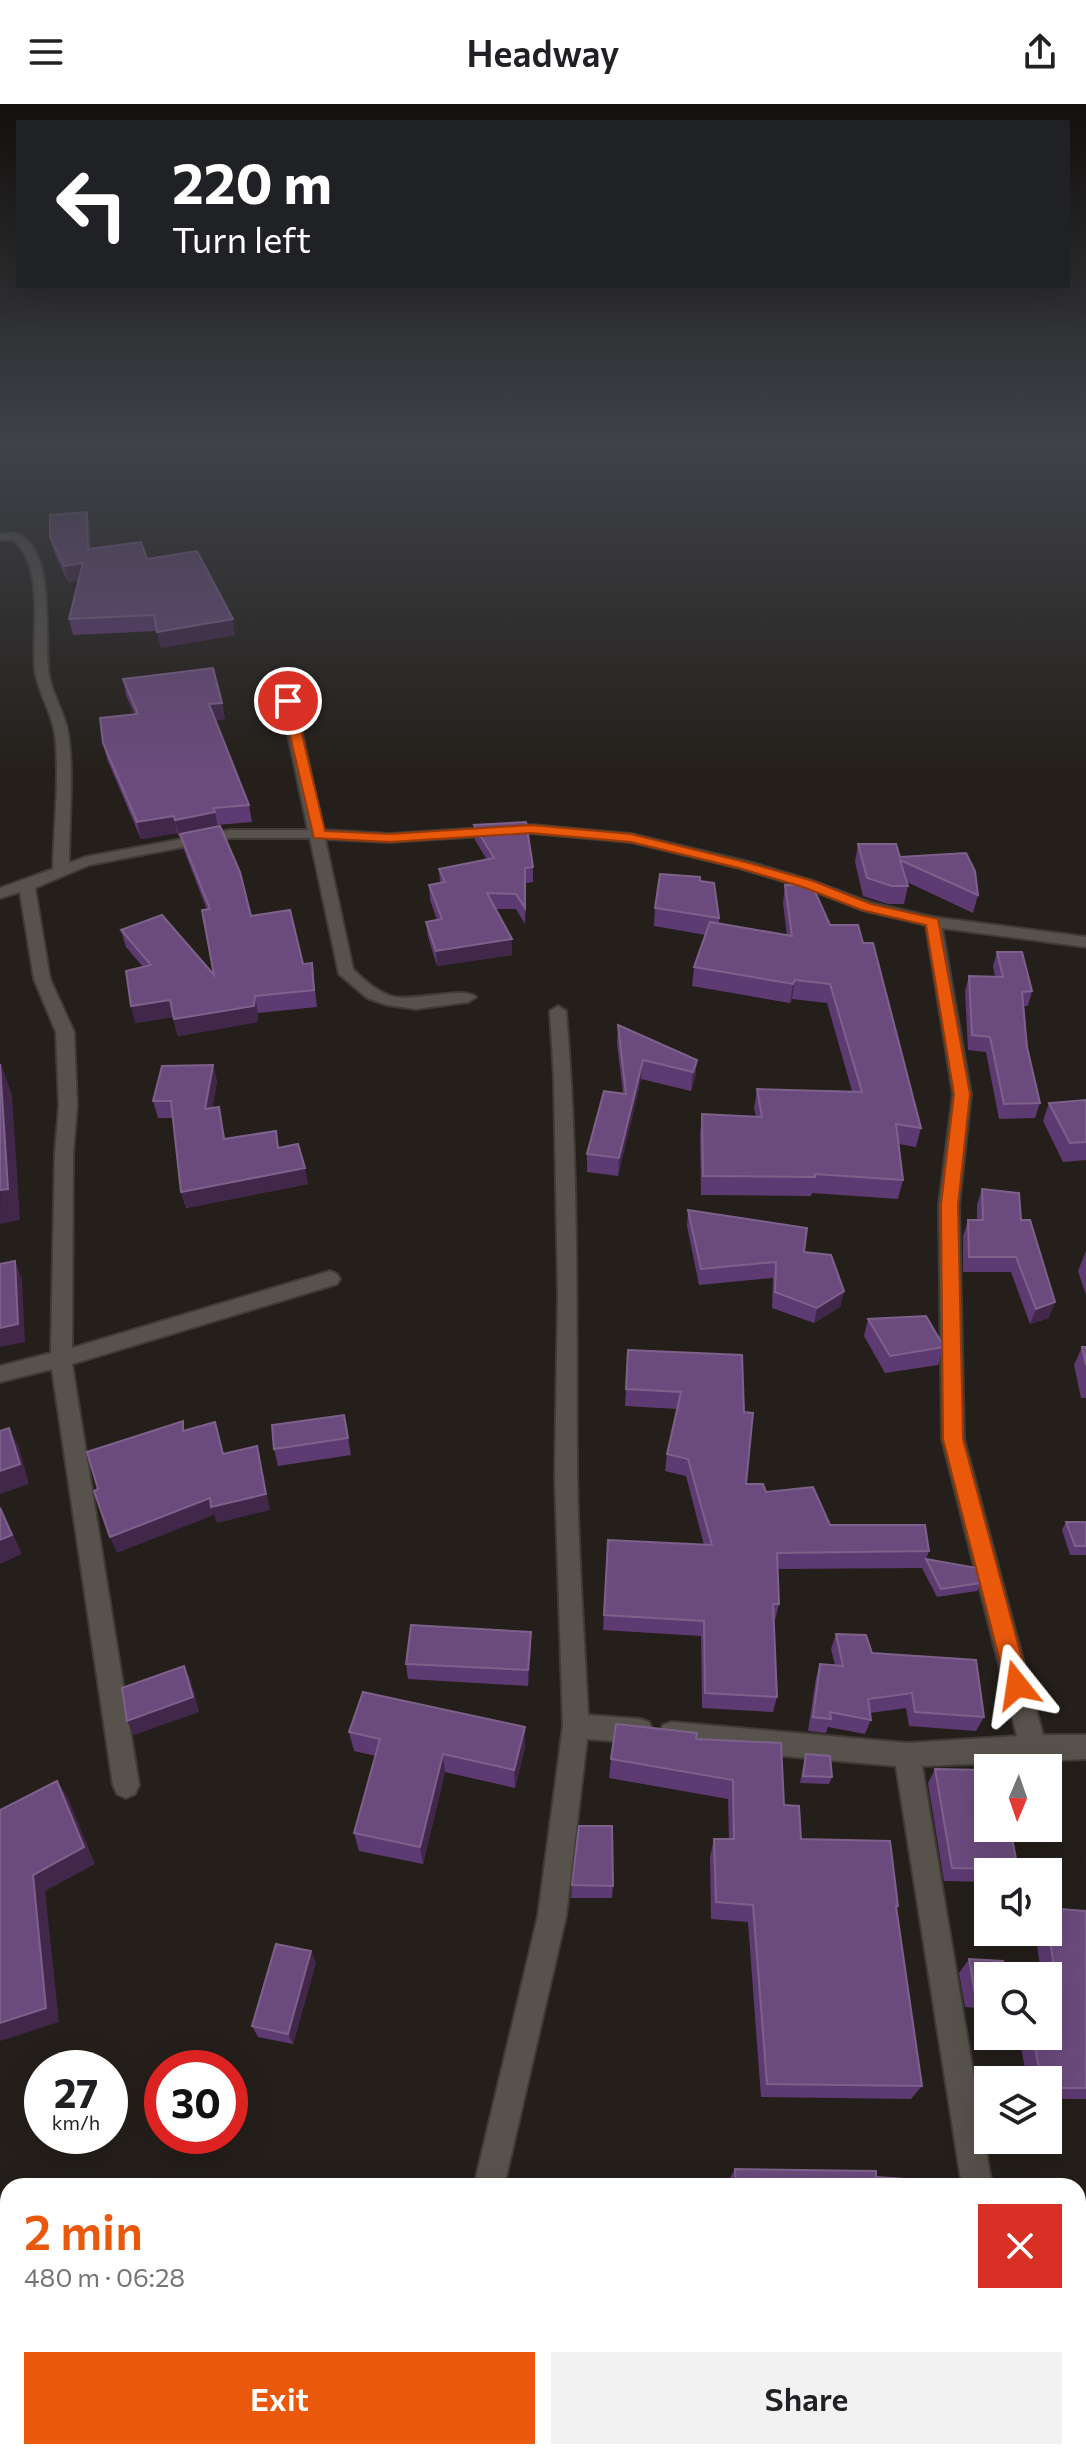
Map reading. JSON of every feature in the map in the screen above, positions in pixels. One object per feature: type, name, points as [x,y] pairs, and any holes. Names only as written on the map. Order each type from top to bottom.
[{"type":"street","points":[[28,553],[40,581],[41,670],[47,697],[60,719],[62,737],[61,871]]},
{"type":"street","points":[[288,701],[319,835],[345,970],[364,992],[395,1003],[418,1004],[468,997]]},
{"type":"street","points":[[0,893],[115,854],[230,834],[390,838],[531,829],[631,838],[744,865],[808,884],[867,907],[933,922],[1086,942]]},
{"type":"street","points":[[27,886],[42,979],[65,1032],[68,1106],[64,1153],[61,1359],[126,1785]]},
{"type":"street","points":[[933,922],[962,1094],[949,1205],[953,1439],[1033,1747]]},
{"type":"street","points":[[491,2178],[552,1916],[576,1726],[566,1475],[568,1294],[563,1078],[558,1011]]},
{"type":"street","points":[[0,1374],[61,1359],[330,1279]]},
{"type":"street","points":[[576,1726],[907,1755],[1086,1747]]},
{"type":"street","points":[[907,1755],[976,2178]]},
{"type":"building","points":[[58,553],[145,553],[147,559],[198,553],[233,619],[157,632],[154,615],[69,619],[83,563],[64,566]]},
{"type":"building","points":[[213,668],[222,703],[209,704],[249,805],[213,808],[215,812],[175,820],[174,816],[137,822],[103,743],[100,718],[138,714],[123,679]]},
{"type":"building","points":[[526,822],[533,867],[525,868],[525,908],[516,894],[487,893],[512,939],[436,951],[426,922],[442,919],[429,885],[445,882],[439,869],[494,858],[474,825]]},
{"type":"building","points":[[220,826],[240,872],[251,916],[290,910],[303,964],[312,963],[314,990],[255,996],[254,1006],[174,1019],[170,1000],[131,1006],[126,971],[151,965],[121,930],[162,915],[214,975],[202,910],[210,909],[180,834]]},
{"type":"building","points":[[858,844],[896,844],[900,857],[966,853],[975,871],[978,895],[900,860],[908,886],[892,886],[867,878]]},
{"type":"building","points":[[660,874],[700,877],[700,881],[714,883],[719,918],[655,908]]},
{"type":"building","points":[[785,885],[812,885],[830,925],[858,925],[863,943],[873,943],[921,1128],[896,1124],[903,1180],[815,1174],[815,1177],[703,1176],[702,1114],[762,1117],[757,1089],[862,1092],[830,984],[795,980],[793,984],[694,967],[710,922],[792,936]]},
{"type":"building","points":[[997,952],[1022,952],[1032,991],[1022,992],[1027,1047],[1040,1103],[1004,1104],[990,1037],[972,1035],[969,976],[1003,977]]},
{"type":"building","points":[[618,1025],[697,1060],[693,1072],[643,1060],[619,1158],[587,1154],[604,1091],[626,1094]]},
{"type":"building","points":[[0,1064],[8,1189],[0,1190]]},
{"type":"building","points":[[213,1065],[205,1109],[219,1107],[224,1139],[276,1131],[278,1148],[298,1144],[305,1168],[181,1192],[171,1101],[153,1101],[162,1066]]},
{"type":"building","points":[[1086,1100],[1086,1142],[1070,1143],[1049,1103]]},
{"type":"building","points":[[982,1189],[1019,1193],[1021,1220],[1030,1220],[1055,1302],[1036,1309],[1016,1257],[969,1257],[968,1220],[983,1220]]},
{"type":"building","points":[[688,1210],[807,1228],[804,1252],[831,1255],[844,1291],[817,1308],[775,1292],[776,1262],[701,1269]]},
{"type":"building","points":[[15,1261],[18,1324],[0,1328],[0,1264]]},
{"type":"building","points":[[926,1316],[944,1347],[890,1356],[868,1319]]},
{"type":"building","points":[[628,1350],[742,1355],[744,1412],[753,1413],[746,1484],[763,1484],[766,1492],[813,1487],[830,1525],[925,1525],[929,1551],[777,1553],[779,1604],[773,1604],[777,1697],[705,1693],[704,1621],[604,1615],[608,1540],[712,1545],[688,1459],[667,1454],[681,1392],[626,1389]]},
{"type":"building","points":[[344,1415],[348,1438],[274,1449],[272,1425]]},
{"type":"building","points":[[183,1421],[183,1431],[215,1422],[223,1454],[257,1446],[266,1494],[211,1507],[210,1498],[110,1537],[94,1491],[98,1489],[87,1452]]},
{"type":"building","points":[[9,1428],[20,1464],[0,1471],[0,1431]]},
{"type":"building","points":[[0,1508],[12,1535],[0,1540]]},
{"type":"building","points":[[1066,1522],[1086,1522],[1086,1546],[1075,1546]]},
{"type":"building","points":[[926,1559],[977,1568],[981,1583],[941,1589]]},
{"type":"building","points":[[411,1625],[531,1632],[528,1670],[406,1664]]},
{"type":"building","points":[[836,1634],[866,1635],[872,1653],[976,1660],[984,1717],[915,1712],[912,1693],[868,1699],[871,1720],[830,1712],[831,1719],[813,1717],[820,1664],[843,1666]]},
{"type":"building","points":[[184,1666],[193,1697],[127,1721],[122,1688]]},
{"type":"building","points":[[363,1692],[525,1727],[514,1770],[443,1754],[420,1847],[354,1833],[380,1739],[349,1732]]},
{"type":"building","points":[[616,1724],[697,1733],[696,1739],[781,1743],[784,1805],[799,1806],[801,1839],[890,1841],[896,1906],[922,2086],[767,2084],[753,1905],[716,1902],[714,1839],[734,1839],[733,1780],[611,1759]]},
{"type":"building","points":[[806,1754],[830,1756],[832,1777],[803,1776]]},
{"type":"building","points":[[935,1769],[974,1770],[974,1842],[1013,1842],[1016,1858],[974,1858],[974,1868],[952,1868]]},
{"type":"building","points":[[57,1781],[84,1847],[33,1875],[46,2008],[0,2023],[0,1810]]},
{"type":"building","points":[[579,1826],[612,1826],[613,1886],[572,1885]]},
{"type":"building","points":[[1062,1909],[1086,1911],[1086,2088],[1062,2088],[1062,2066],[1038,2066],[1036,2050],[1062,2050],[1062,1962],[1053,1962],[1051,1946],[1062,1946]]},
{"type":"building","points":[[276,1944],[311,1951],[288,2034],[252,2026]]},
{"type":"building","points":[[969,1959],[1003,1961],[974,1962],[974,1988]]},
{"type":"building","points":[[735,2169],[876,2171],[876,2177],[891,2178],[736,2178]]},
{"type":"route","points":[[288,701],[319,835],[390,838],[531,829],[631,838],[744,865],[808,884],[867,907],[933,922],[962,1094],[949,1205],[953,1439],[1017,1685]]}]
